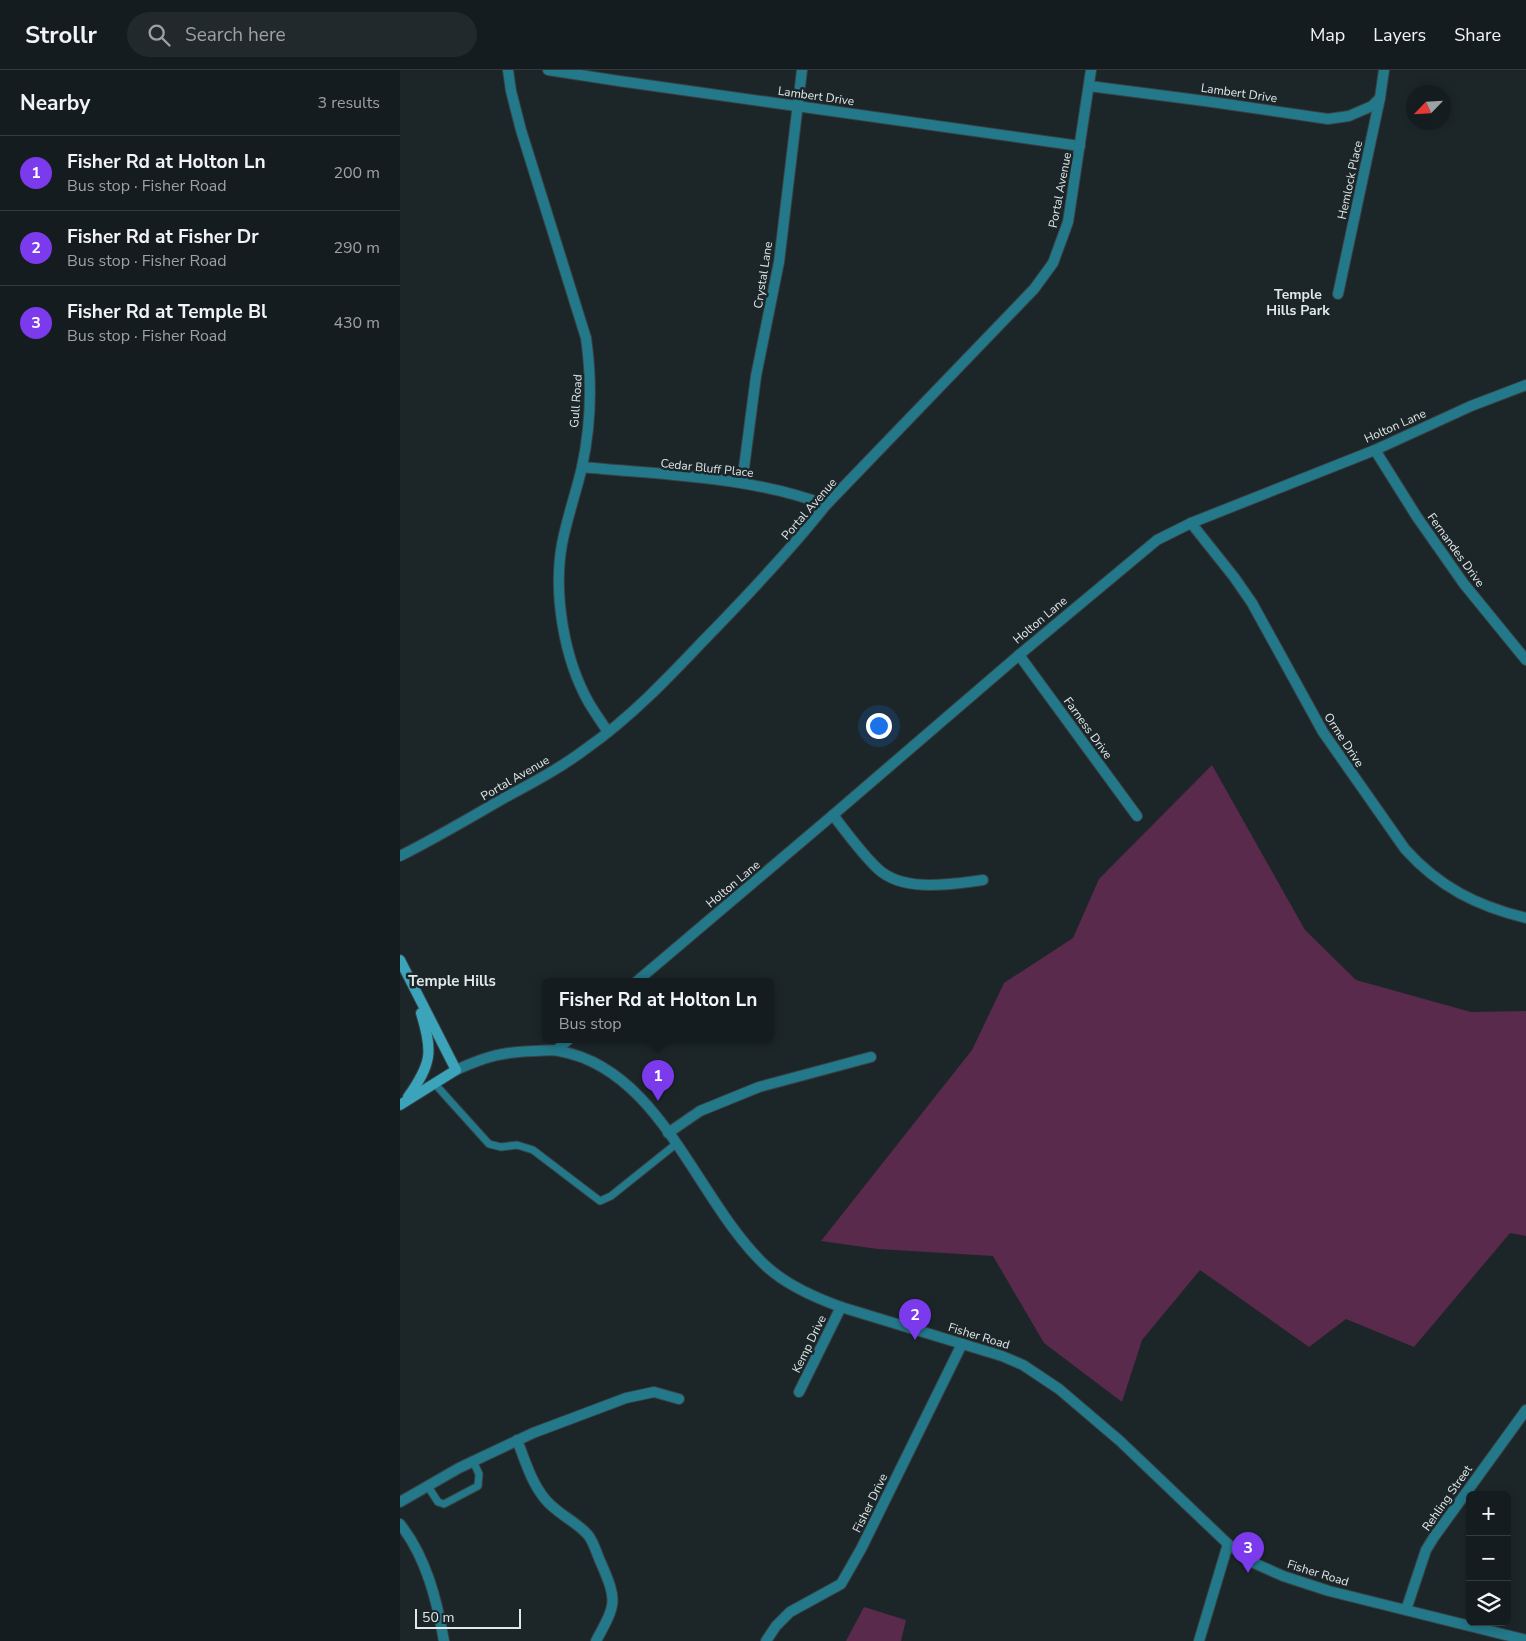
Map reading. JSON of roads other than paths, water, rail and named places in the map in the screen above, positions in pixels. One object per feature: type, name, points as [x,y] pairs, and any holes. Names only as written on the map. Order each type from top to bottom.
[{"type":"main road","points":[[400,960],[456,1070],[402,1104]]},
{"type":"main road","points":[[402,1104],[419,1081],[428,1062],[426,1030],[413,988]]},
{"type":"street","name":"Gull Road","points":[[508,70],[521,130],[586,338],[590,368],[589,414],[582,467],[570,505],[562,546],[559,577],[570,658],[589,703],[608,732]]},
{"type":"street","name":"Lambert Drive","points":[[548,70],[1080,146]]},
{"type":"street","name":"Crystal Lane","points":[[742,483],[756,376],[779,262],[802,70]]},
{"type":"street","name":"Portal Avenue","points":[[400,856],[545,775],[587,749],[608,732],[680,665],[753,590],[799,540],[826,506],[1044,277],[1053,263],[1068,222],[1091,70]]},
{"type":"street","name":"Hemlock Place","points":[[1338,294],[1380,98],[1384,70]]},
{"type":"street","name":"Lambert Drive","points":[[1089,86],[1206,100],[1328,118],[1349,116],[1372,106],[1380,98]]},
{"type":"street","name":"Holton Lane","points":[[641,978],[833,816],[1019,655],[1157,540],[1191,523],[1375,450],[1471,406],[1526,385]]},
{"type":"street","name":"Fernandes Drive","points":[[1375,450],[1416,517],[1464,584],[1526,660]]},
{"type":"street","name":"Cedar Bluff Place","points":[[582,467],[742,483],[786,492],[826,506]]},
{"type":"street","name":"Orme Drive","points":[[1191,523],[1252,603],[1324,732],[1405,849],[1415,860],[1434,875],[1469,899],[1504,913],[1526,918]]},
{"type":"street","name":"Farness Drive","points":[[1019,655],[1137,816]]},
{"type":"street","points":[[833,816],[879,870],[899,880],[929,884],[983,880]]},
{"type":"street","points":[[557,1050],[565,1043]]},
{"type":"street","name":"Fisher Road","points":[[456,1070],[479,1059],[503,1052],[557,1050],[596,1062],[621,1079],[640,1097],[676,1144],[749,1248],[768,1268],[804,1291],[841,1307],[1002,1356],[1044,1377],[1120,1441],[1228,1544],[1254,1563],[1283,1576],[1329,1591],[1526,1640]]},
{"type":"street","points":[[668,1133],[700,1111],[759,1087],[871,1057]]},
{"type":"street","name":"Kemp Drive","points":[[799,1392],[841,1307]]},
{"type":"street","name":"Fisher Drive","points":[[766,1641],[782,1618],[836,1588],[845,1578],[962,1344]]},
{"type":"street","points":[[400,1502],[427,1485],[518,1440],[626,1398],[654,1392],[679,1399]]},
{"type":"street","name":"Rehling Street","points":[[1406,1610],[1426,1550],[1526,1410]]},
{"type":"street","points":[[518,1440],[534,1482],[542,1496],[551,1507],[590,1536],[611,1586],[612,1612],[596,1641]]},
{"type":"street","points":[[400,1524],[410,1536],[431,1586],[441,1620],[444,1641]]},
{"type":"street","points":[[1199,1641],[1228,1544]]},
{"type":"lane","points":[[434,1083],[489,1144],[501,1147],[517,1146],[533,1150],[600,1201],[612,1196],[676,1144]]},
{"type":"lane","points":[[427,1485],[438,1502],[444,1504],[453,1501],[478,1486],[480,1474],[474,1461]]},
{"type":"place","name":"Fisher Rd at Holton Ln","points":[[658,1101]]},
{"type":"place","name":"Fisher Rd at Fisher Dr","points":[[915,1340]]},
{"type":"place","name":"Fisher Rd at Temple Bl","points":[[1248,1573]]},
{"type":"district","name":"Temple Hills Park","points":[[1298,302]]},
{"type":"district","name":"Temple Hills","points":[[452,981]]}]
